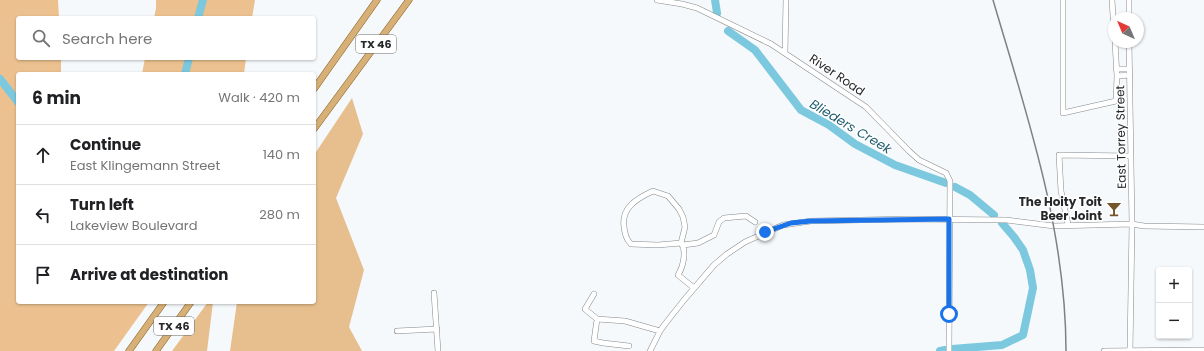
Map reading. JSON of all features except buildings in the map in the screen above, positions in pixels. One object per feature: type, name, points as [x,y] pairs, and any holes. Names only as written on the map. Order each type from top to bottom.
[{"type":"main road","name":"TX 46","points":[[316,86],[377,0]]},
{"type":"main road","name":"TX 46","points":[[316,126],[409,0]]},
{"type":"main road","name":"TX 46","points":[[129,351],[163,304]]},
{"type":"main road","name":"TX 46","points":[[156,351],[190,304]]},
{"type":"street","name":"River Road","points":[[657,0],[697,8],[766,41],[785,52],[866,107],[919,160],[946,174],[950,181],[949,351]]},
{"type":"street","points":[[785,52],[786,0]]},
{"type":"street","points":[[1063,0],[1063,113],[1116,101],[1115,48]]},
{"type":"street","points":[[1112,0],[1113,12]]},
{"type":"street","points":[[1129,0],[1129,12]]},
{"type":"street","name":"East Torrey Street","points":[[1129,48],[1132,224],[1130,351]]},
{"type":"street","points":[[1116,69],[1130,72]]},
{"type":"street","points":[[1116,76],[1130,72]]},
{"type":"street","points":[[1068,224],[1061,190],[1059,155],[1131,156]]},
{"type":"street","points":[[694,288],[678,275],[683,264],[682,244],[686,227],[684,217],[679,209],[668,196],[653,191],[637,198],[627,209],[624,219],[627,240],[631,244],[682,244],[698,243],[714,235],[719,222],[724,218],[746,216],[755,222]]},
{"type":"street","points":[[650,351],[660,331],[714,265],[727,254],[754,238],[783,225],[800,222],[842,220],[949,219],[1006,220],[1054,226],[1066,226],[1068,224],[1132,224],[1144,226],[1204,227]]},
{"type":"street","points":[[434,293],[438,351]]},
{"type":"street","points":[[594,294],[584,309],[598,319],[625,320],[660,331]]},
{"type":"street","points":[[598,319],[594,341],[628,346]]},
{"type":"street","points":[[397,331],[437,329]]},
{"type":"street","points":[[1104,351],[1204,350]]},
{"type":"shaded area","points":[[0,0],[58,0],[59,16],[16,16],[16,60],[61,60],[61,72],[16,72],[16,304],[148,304],[114,351],[0,351]]},
{"type":"shaded area","points":[[156,0],[255,0],[252,16],[154,16]]},
{"type":"shaded area","points":[[145,60],[246,60],[244,72],[142,72]]},
{"type":"shaded area","points":[[352,98],[363,134],[336,198],[364,270],[349,327],[362,351],[230,351],[237,304],[316,304],[316,152]]},
{"type":"shaded area","points":[[207,304],[213,304],[207,351],[172,351]]},
{"type":"waterway","name":"Blieders Creek","points":[[199,16],[203,0]]},
{"type":"waterway","name":"Blieders Creek","points":[[715,0],[717,13]]},
{"type":"waterway","name":"Blieders Creek","points":[[728,31],[755,50],[801,110],[829,125],[855,144],[895,165],[946,183]]},
{"type":"waterway","name":"Blieders Creek","points":[[186,72],[188,60]]},
{"type":"waterway","name":"Blieders Creek","points":[[0,79],[16,99]]},
{"type":"waterway","name":"Blieders Creek","points":[[955,187],[970,195],[994,215]]},
{"type":"waterway","name":"Blieders Creek","points":[[952,349],[1002,345],[1023,335],[1033,288],[1030,270],[1023,250],[1002,223]]},
{"type":"waterway","name":"Blieders Creek","points":[[940,351],[945,350]]},
{"type":"railway","points":[[993,0],[1031,130],[1052,217],[1064,306],[1066,351]]},
{"type":"place","name":"The Hoity Toit Beer Joint","points":[[1114,209]]},
{"type":"route","points":[[765,232],[791,223],[811,221],[949,219],[949,314]]}]
